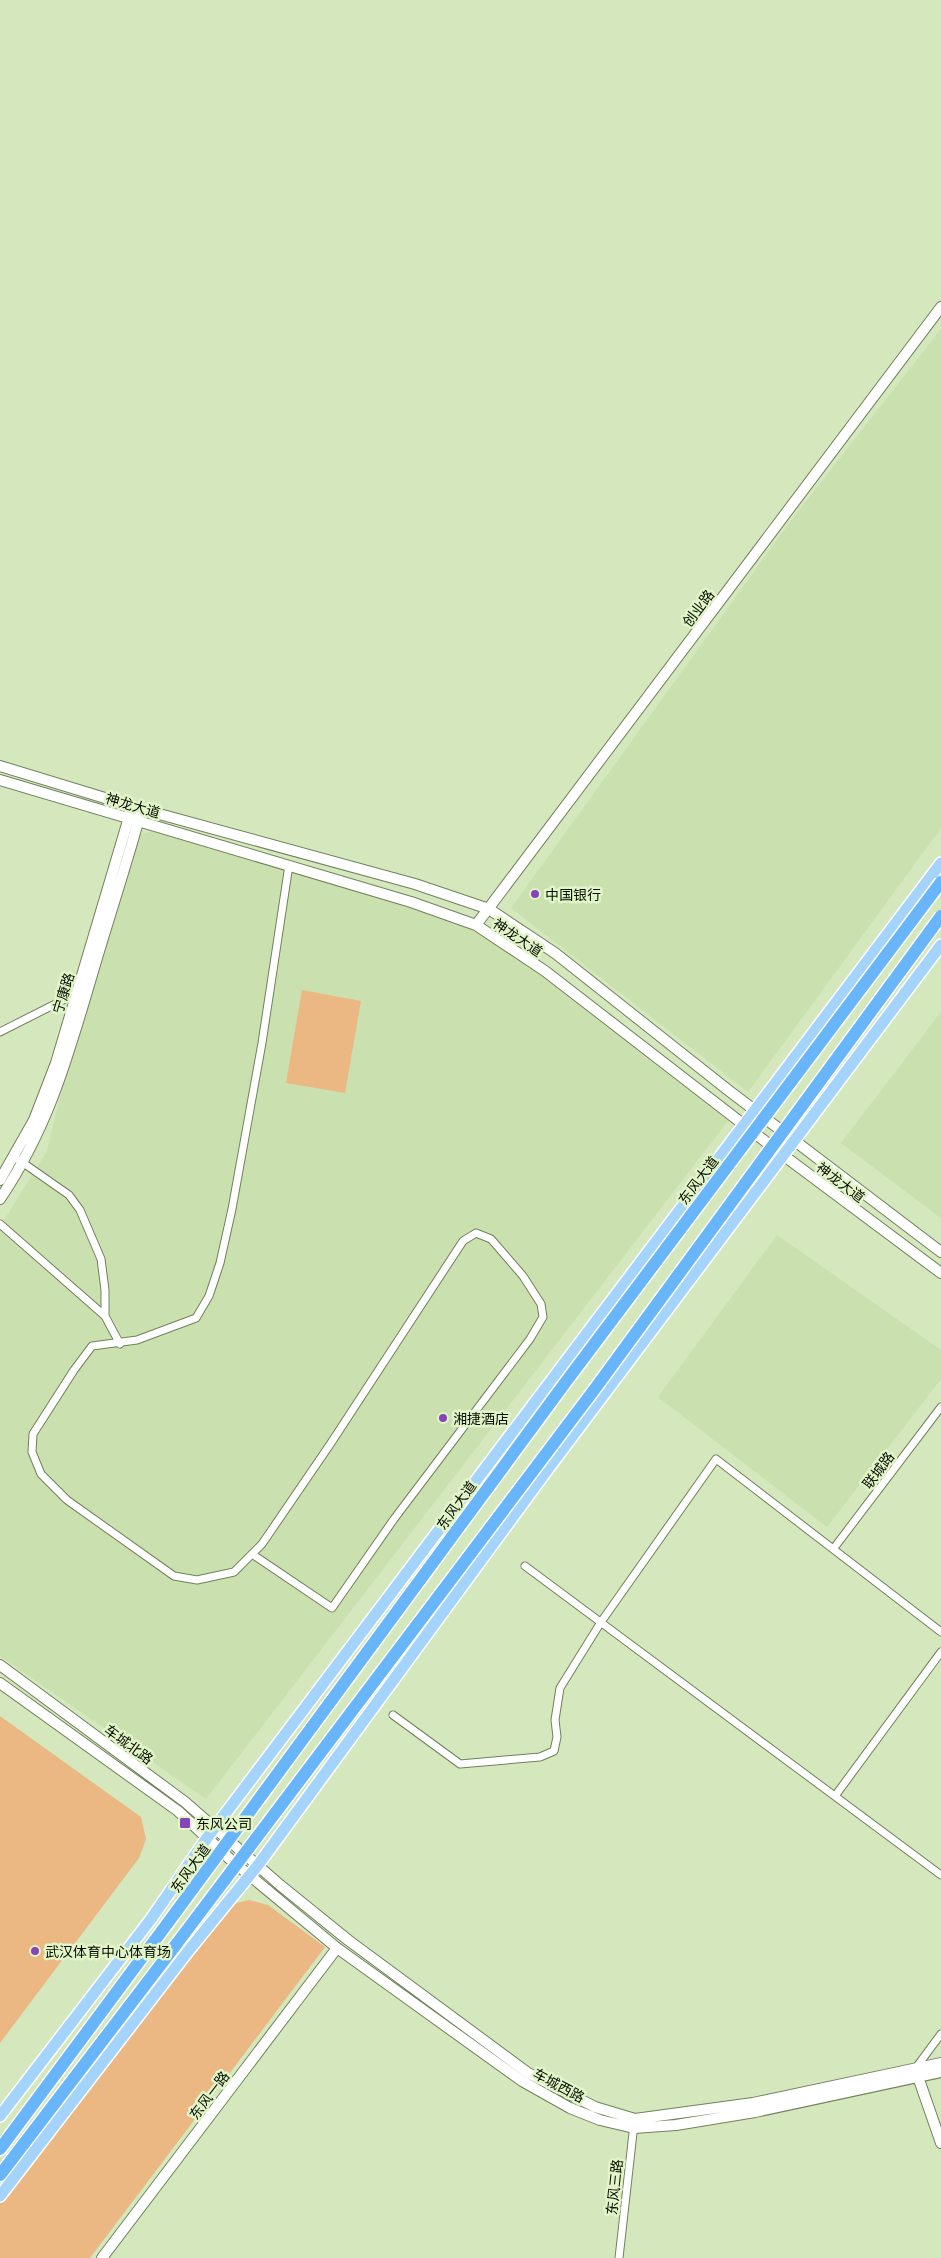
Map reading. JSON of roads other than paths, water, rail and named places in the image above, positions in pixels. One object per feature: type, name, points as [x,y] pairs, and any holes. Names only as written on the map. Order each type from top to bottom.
[{"type":"highway","name":"东风大道","points":[[0,2149],[565,1383],[941,882]]},
{"type":"highway","points":[[0,2175],[248,1852],[594,1390],[941,916]]},
{"type":"main road","name":"创业路","points":[[476,925],[941,307]]},
{"type":"main road","name":"神龙大道","points":[[0,766],[137,807],[415,884],[489,909],[555,953],[756,1111],[941,1252]]},
{"type":"main road","name":"神龙大道","points":[[0,780],[411,902],[476,925],[545,971],[783,1155],[941,1273]]},
{"type":"main road","name":"宁康路","points":[[0,1180],[19,1160],[56,1063],[137,807]]},
{"type":"main road","points":[[0,1199],[19,1160],[43,1126],[66,1062],[133,820]]},
{"type":"main road","points":[[0,2116],[150,1919],[207,1838],[941,863]]},
{"type":"main road","points":[[0,2196],[188,1950],[258,1865],[538,1482],[941,945]]},
{"type":"main road","name":"车城北路","points":[[0,1665],[185,1802],[240,1849]]},
{"type":"main road","name":"车城北路","points":[[0,1684],[178,1811],[231,1860]]},
{"type":"main road","name":"车城西路","points":[[240,1849],[348,1940],[528,2073],[595,2107],[634,2124]]},
{"type":"main road","name":"车城西路","points":[[231,1860],[337,1948],[522,2081],[570,2108],[600,2120],[634,2124],[676,2125],[755,2112],[917,2073],[941,2063]]},
{"type":"main road","name":"东风一路","points":[[102,2258],[337,1948]]},
{"type":"main road","name":"车城西路","points":[[917,2073],[941,2072]]},
{"type":"main road","points":[[917,2073],[941,2143]]},
{"type":"street","points":[[252,1554],[332,1608],[394,1519],[530,1339],[543,1317],[541,1304],[523,1276],[491,1239],[476,1233],[463,1241],[331,1443],[262,1544],[252,1554],[234,1572],[197,1580],[174,1576],[67,1500],[41,1474],[32,1452],[33,1434],[44,1414],[92,1346],[120,1344],[137,1340],[196,1318],[209,1296],[220,1264],[232,1209],[262,1043],[289,865]]},
{"type":"street","points":[[0,1032],[88,988]]},
{"type":"street","points":[[19,1160],[69,1195],[80,1210],[101,1259],[106,1316],[120,1344]]},
{"type":"street","points":[[0,1224],[106,1316]]},
{"type":"street","name":"联城路","points":[[834,1548],[941,1407]]},
{"type":"street","points":[[393,1715],[460,1764],[540,1757],[554,1751],[557,1737],[555,1720],[560,1688],[601,1622],[716,1458],[941,1632]]},
{"type":"street","points":[[525,1566],[941,1875]]},
{"type":"street","points":[[835,1796],[941,1652]]},
{"type":"street","points":[[917,2073],[941,2034]]},
{"type":"street","name":"东风三路","points":[[619,2258],[634,2124]]},
{"type":"place","name":"中国银行","points":[[535,894]]},
{"type":"place","name":"湘捷酒店","points":[[443,1418]]},
{"type":"place","name":"东风公司","points":[[185,1823]]},
{"type":"place","name":"武汉体育中心体育场","points":[[35,1951]]}]
